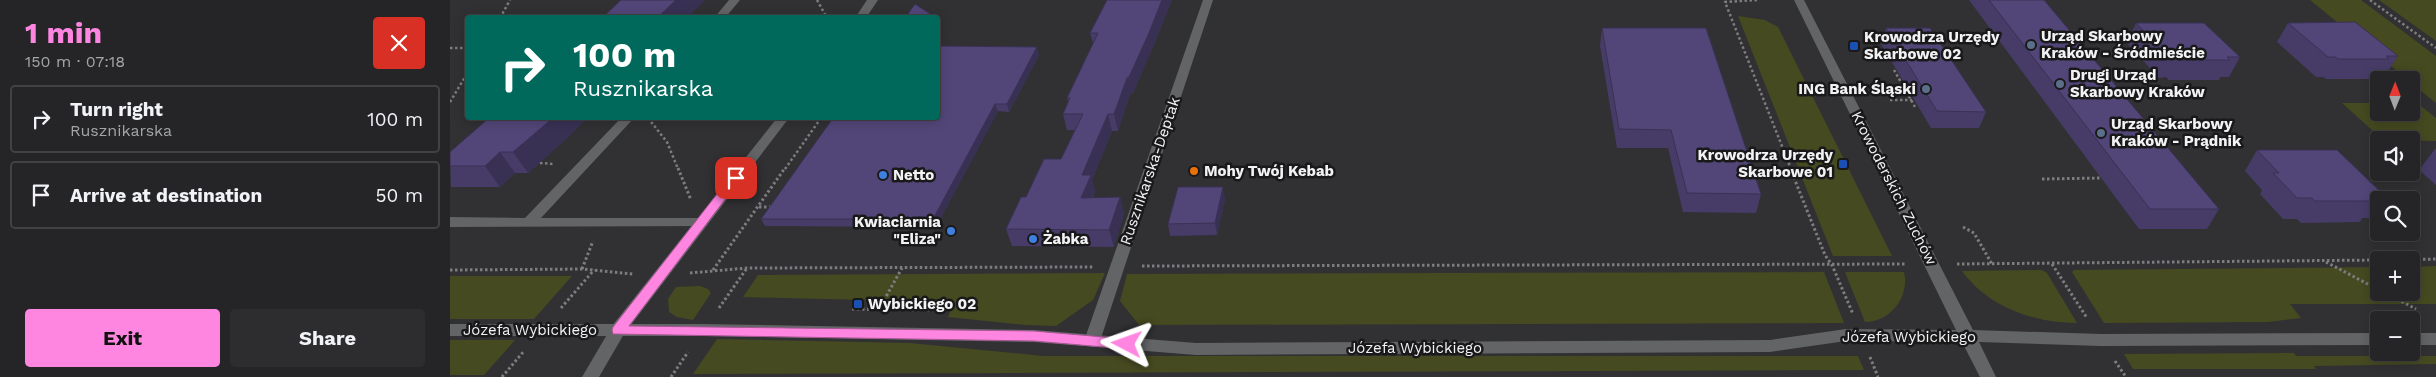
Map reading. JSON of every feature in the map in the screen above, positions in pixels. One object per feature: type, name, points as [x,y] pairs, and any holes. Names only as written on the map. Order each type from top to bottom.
[{"type":"street","points":[[722,15],[735,0]]},
{"type":"street","points":[[862,15],[873,0]]},
{"type":"street","name":"Rusznikarska-Deptak","points":[[1092,341],[1208,0]]},
{"type":"street","name":"Krowoderskich Zuchów","points":[[1799,0],[1988,377]]},
{"type":"street","points":[[530,221],[626,120]]},
{"type":"street","points":[[590,377],[618,330],[782,120]]},
{"type":"street","points":[[450,222],[700,223]]},
{"type":"street","name":"Józefa Wybickiego","points":[[450,330],[618,330],[1034,336],[1196,349],[1770,346],[1846,335],[2101,340],[2370,339]]},
{"type":"street","points":[[2420,339],[2436,339]]},
{"type":"path","points":[[502,15],[510,0]]},
{"type":"path","points":[[817,0],[825,15]]},
{"type":"path","points":[[1757,0],[1725,2],[1728,16],[1824,255],[1832,265],[1855,317]]},
{"type":"path","points":[[2370,0],[2436,48]]},
{"type":"path","points":[[450,48],[465,48]]},
{"type":"path","points":[[1894,70],[1916,107]]},
{"type":"path","points":[[450,102],[465,77]]},
{"type":"path","points":[[1890,100],[1913,100]]},
{"type":"path","points":[[650,120],[667,142],[700,223]]},
{"type":"path","points":[[712,271],[820,120]]},
{"type":"path","points":[[540,163],[558,164],[552,170]]},
{"type":"path","points":[[2042,179],[2102,178]]},
{"type":"path","points":[[758,207],[774,207]]},
{"type":"path","points":[[582,268],[601,222]]},
{"type":"path","points":[[1964,226],[1974,233],[1992,264]]},
{"type":"path","points":[[2420,259],[2436,259]]},
{"type":"path","points":[[1953,264],[2370,260]]},
{"type":"path","points":[[2325,261],[2370,285]]},
{"type":"path","points":[[1140,266],[1902,264]]},
{"type":"path","points":[[2052,264],[2092,325]]},
{"type":"path","points":[[681,274],[747,268],[1096,267]]},
{"type":"path","points":[[450,270],[582,268],[636,274]]},
{"type":"path","points":[[714,315],[747,268]]},
{"type":"path","points":[[879,309],[902,268]]},
{"type":"path","points":[[555,315],[594,270]]},
{"type":"path","points":[[2401,301],[2416,309]]},
{"type":"path","points":[[671,377],[693,345]]},
{"type":"path","points":[[502,377],[528,347]]},
{"type":"path","points":[[1869,354],[1878,377]]},
{"type":"path","points":[[2121,370],[2126,377]]},
{"type":"green space","points":[[2310,0],[2361,0],[2436,56],[2436,103],[2420,90],[2420,71],[2397,71]]},
{"type":"green space","points":[[2379,0],[2436,0],[2436,41]]},
{"type":"green space","points":[[1738,16],[1765,20],[1778,27],[1892,256],[1833,256]]},
{"type":"green space","points":[[2342,103],[2370,103],[2370,121],[2420,121],[2420,105],[2436,118],[2436,141],[2420,141],[2420,131],[2373,131]]},
{"type":"green space","points":[[2436,266],[2436,304],[2290,304],[2301,318],[2268,322],[2104,323],[2072,272],[2074,270],[2370,267],[2370,301],[2420,301],[2420,267]]},
{"type":"green space","points":[[2042,270],[2047,273],[2077,323],[2045,320],[2013,310],[1985,294],[1962,271]]},
{"type":"green space","points":[[1824,272],[1844,323],[1139,325],[1120,301],[1127,274]]},
{"type":"green space","points":[[1845,272],[1904,272],[1904,290],[1901,298],[1890,313],[1883,318],[1865,322]]},
{"type":"green space","points":[[1105,273],[1093,300],[1056,326],[948,317],[954,302],[743,297],[758,275]]},
{"type":"green space","points":[[450,276],[572,276],[534,319],[450,319]]},
{"type":"green space","points":[[700,286],[708,289],[711,293],[693,320],[677,317],[669,312],[668,299],[676,287]]},
{"type":"green space","points":[[717,339],[910,343],[1043,356],[1858,356],[1864,370],[693,374]]},
{"type":"green space","points":[[450,340],[515,340],[484,375],[450,375]]},
{"type":"green space","points":[[2294,353],[2296,356],[2370,356],[2370,361],[2420,361],[2420,356],[2436,356],[2436,364],[2314,366],[2316,369],[2133,369],[2124,354]]},
{"type":"building","points":[[621,0],[676,0],[660,15],[605,15]]},
{"type":"building","points":[[1107,0],[1162,0],[1149,33],[1127,78],[1114,114],[1108,114],[1082,175],[1091,175],[1081,198],[1120,197],[1109,230],[1006,229],[1021,197],[1026,197],[1044,159],[1061,159],[1083,114],[1063,114],[1070,98],[1067,98],[1098,33],[1090,33]]},
{"type":"building","points":[[1989,0],[2044,0],[2219,209],[2150,209]]},
{"type":"building","points":[[915,4],[932,15],[907,15]]},
{"type":"building","points":[[2355,22],[2398,56],[2386,56],[2389,59],[2338,59],[2328,57],[2288,23]]},
{"type":"building","points":[[2136,23],[2204,23],[2240,57],[2227,57],[2230,60],[2179,60],[2177,58],[2169,58]]},
{"type":"building","points":[[1602,28],[1706,28],[1761,194],[1687,193],[1671,130],[1619,129]]},
{"type":"building","points":[[1886,28],[1930,28],[1986,112],[1937,111]]},
{"type":"building","name":"Netto","points":[[940,46],[1037,47],[1007,104],[995,104],[933,219],[761,219],[832,120],[940,120]]},
{"type":"building","points":[[487,120],[551,120],[513,152],[500,152],[485,166],[450,166],[450,152]]},
{"type":"building","points":[[2257,150],[2337,150],[2380,191],[2370,191],[2370,201],[2315,201],[2312,198],[2297,198],[2273,173],[2279,173]]},
{"type":"building","points":[[1178,187],[1223,187],[1215,223],[1168,224]]},
{"type":"place","name":"Urząd Skarbowy Kraków - Śródmieście","points":[[2031,45]]},
{"type":"place","name":"Krowodrza Urzędy Skarbowe 02","points":[[1854,46]]},
{"type":"place","name":"Drugi Urząd Skarbowy Kraków","points":[[2060,84]]},
{"type":"place","name":"ING Bank Śląski","points":[[1926,89]]},
{"type":"place","name":"Urząd Skarbowy Kraków - Prądnik","points":[[2101,133]]},
{"type":"place","name":"Krowodrza Urzędy Skarbowe 01","points":[[1843,164]]},
{"type":"place","name":"Mohy Twój Kebab","points":[[1194,171]]},
{"type":"place","name":"Netto","points":[[883,175]]},
{"type":"place","name":"Kwiaciarnia \"Eliza\"","points":[[951,231]]},
{"type":"place","name":"Żabka","points":[[1033,239]]},
{"type":"place","name":"Wybickiego 02","points":[[858,304]]},
{"type":"route","points":[[736,178],[618,330],[1034,336],[1127,344]]}]
